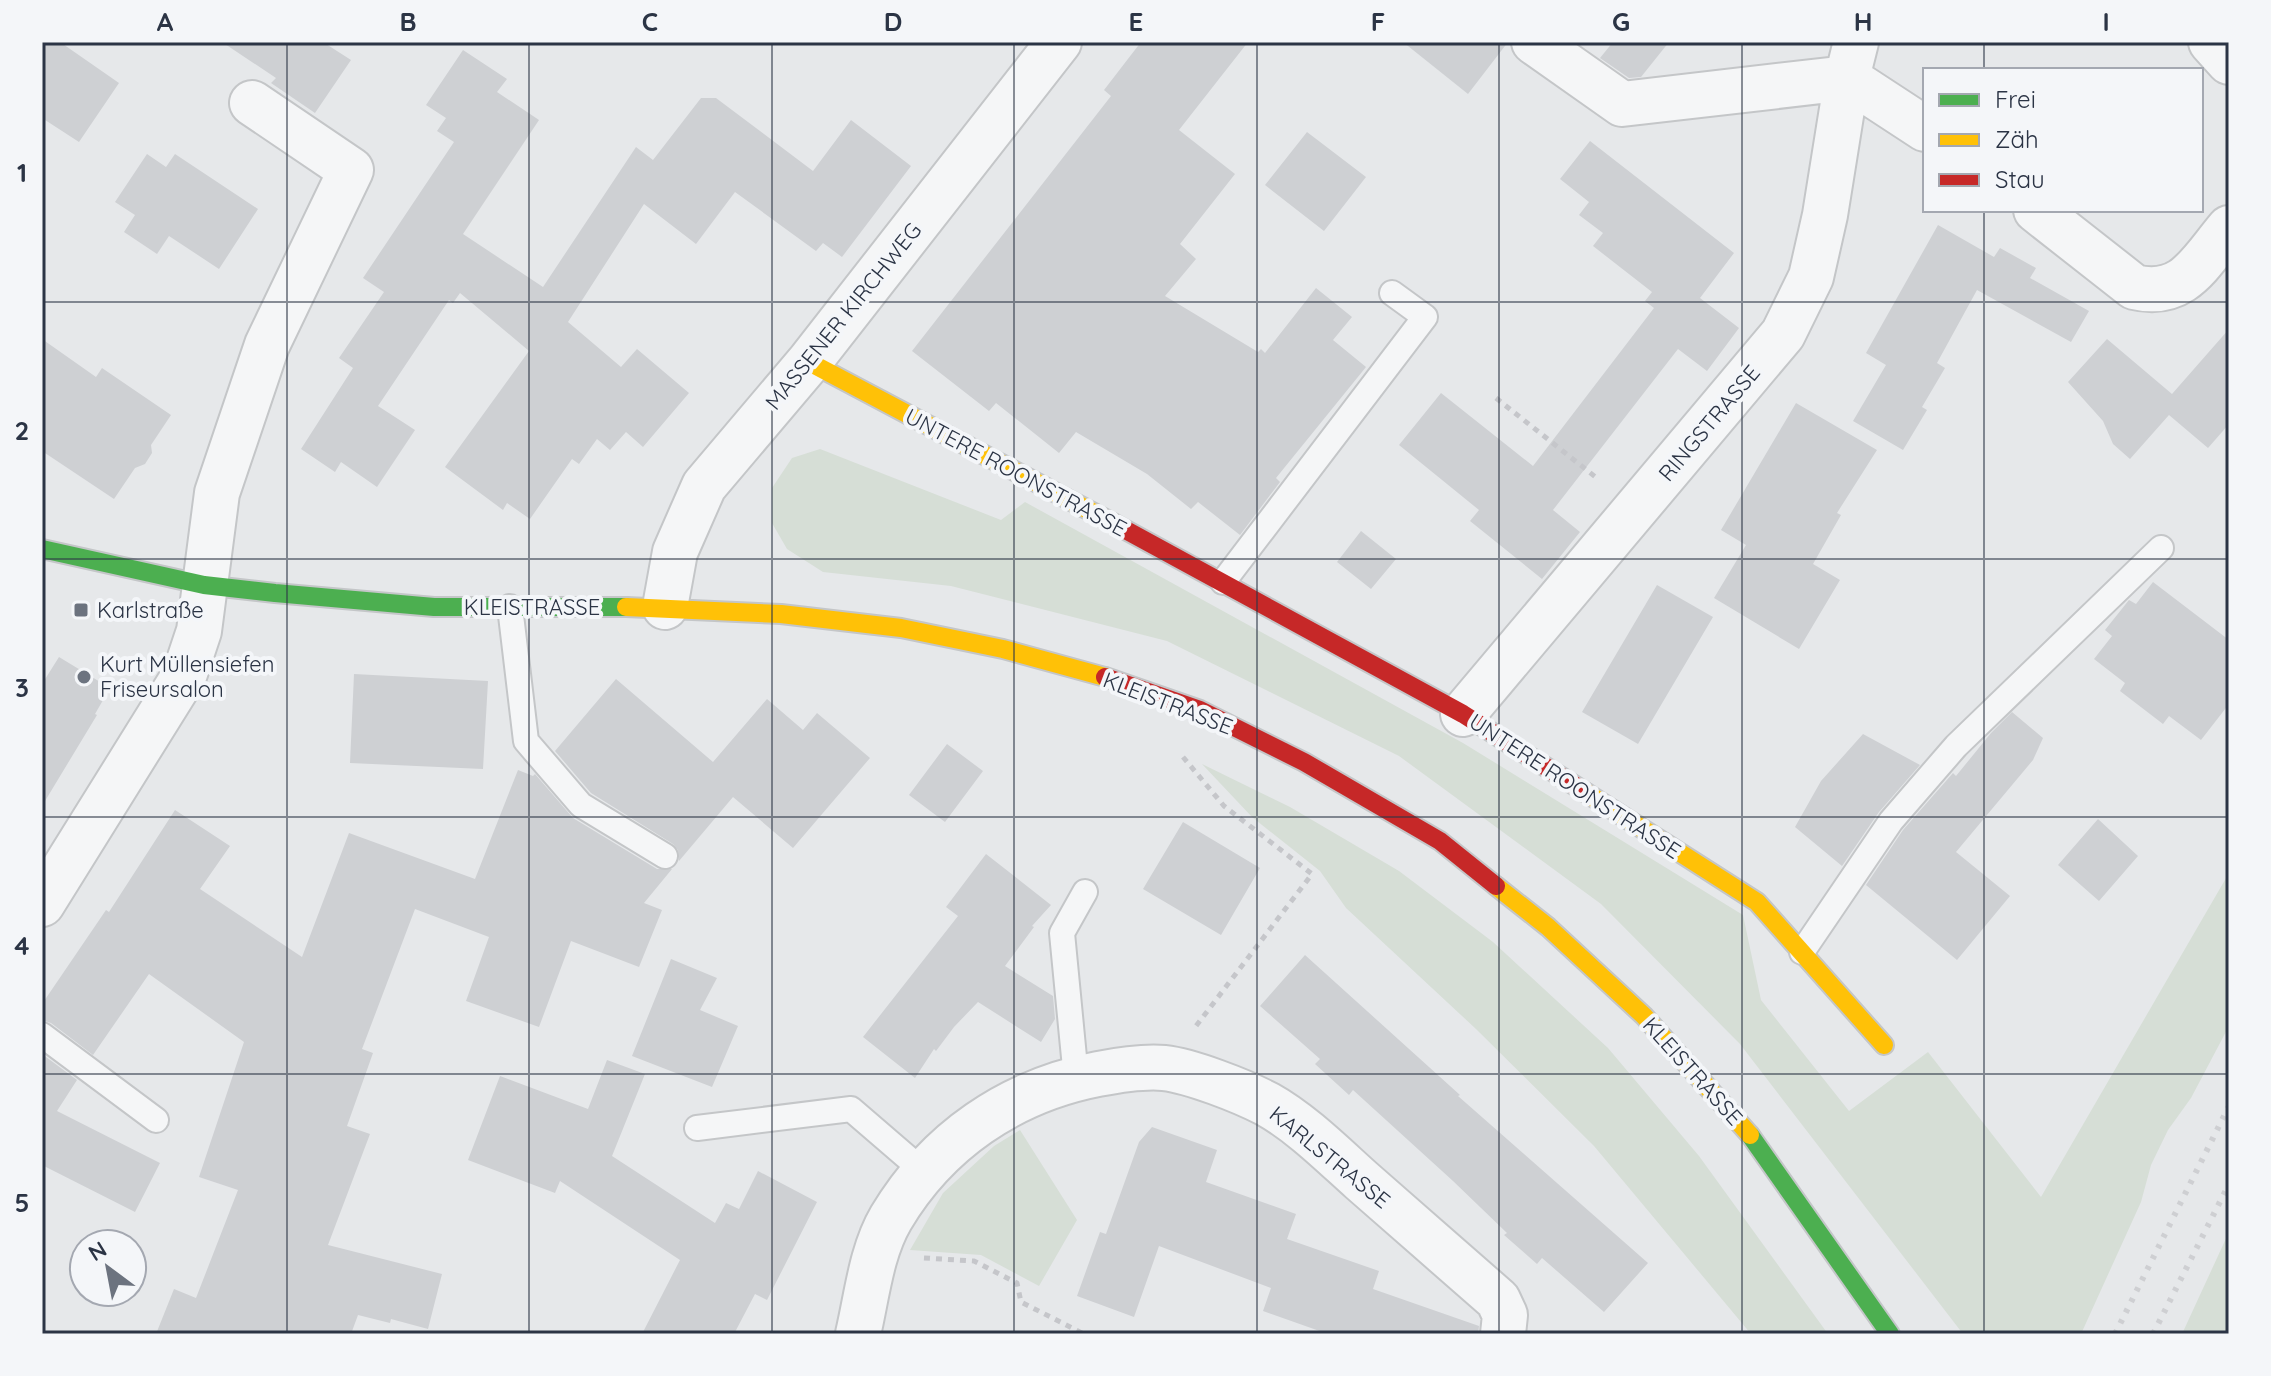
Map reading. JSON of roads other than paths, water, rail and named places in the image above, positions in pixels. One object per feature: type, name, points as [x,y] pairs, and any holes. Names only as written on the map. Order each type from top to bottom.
[{"type":"main road","name":"UNTERE ROONSTRASSE","points":[[809,362],[1223,582],[1463,714],[1757,902],[1884,1045]]},
{"type":"main road","name":"KLEISTRASSE","points":[[42,549],[204,585],[434,607],[665,607],[781,614],[901,628],[1003,649],[1119,681],[1200,710],[1304,762],[1440,841],[1548,927],[1644,1016],[1747,1131],[1890,1334]]},
{"type":"street","name":"MASSENER KIRCHWEG","points":[[665,607],[675,552],[704,486],[809,362],[1059,42]]},
{"type":"street","points":[[1534,42],[1622,104],[1852,60],[1923,127]]},
{"type":"street","points":[[2211,42],[2229,62]]},
{"type":"street","name":"RINGSTRASSE","points":[[1463,714],[1783,334],[1811,277],[1852,60]]},
{"type":"street","points":[[42,904],[184,676],[199,631],[217,493],[267,345],[351,170],[252,103]]},
{"type":"street","points":[[2039,212],[2134,287],[2152,291],[2169,289],[2186,277],[2229,228]]},
{"type":"street","name":"KARLSTRASSE","points":[[858,1334],[876,1254],[890,1220],[923,1171],[952,1142],[985,1118],[1031,1093],[1076,1078],[1119,1070],[1164,1068],[1219,1084],[1268,1105],[1323,1146],[1498,1300],[1505,1315],[1503,1334]]},
{"type":"lane","points":[[1223,582],[1425,317],[1392,293]]},
{"type":"lane","points":[[1802,952],[1891,821],[1956,746],[2161,548]]},
{"type":"lane","points":[[510,607],[526,741],[581,805],[665,856]]},
{"type":"lane","points":[[1076,1078],[1062,933],[1085,892]]},
{"type":"lane","points":[[42,1035],[156,1120]]},
{"type":"lane","points":[[697,1128],[851,1109],[923,1171]]},
{"type":"railway","points":[[2115,1334],[2229,1106]]},
{"type":"railway","points":[[2153,1334],[2229,1184]]},
{"type":"place","name":"Karlstraße","points":[[81,610]]},
{"type":"place","name":"Kurt Müllensiefen Friseursalon","points":[[84,677]]}]
